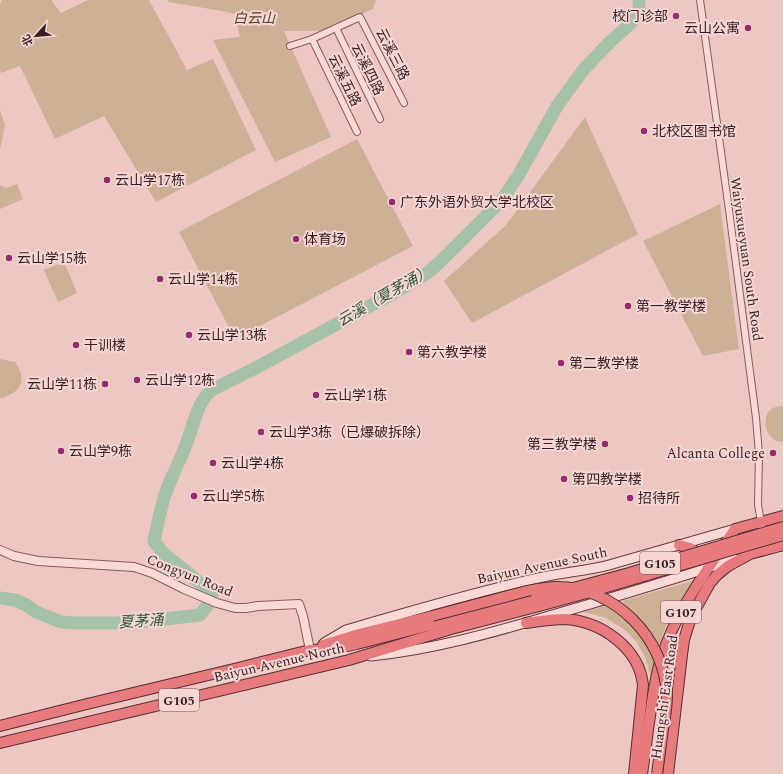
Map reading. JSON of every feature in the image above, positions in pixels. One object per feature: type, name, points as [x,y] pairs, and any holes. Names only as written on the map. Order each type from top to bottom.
[{"type":"highway","name":"Baiyun Avenue South","points":[[735,529],[783,516]]},
{"type":"highway","name":"Baiyun Avenue South","points":[[538,602],[783,527]]},
{"type":"highway","name":"Huangshi East Road","points":[[642,774],[657,672],[666,644],[688,600],[735,529]]},
{"type":"highway","name":"G105","points":[[538,602],[589,593],[783,535]]},
{"type":"highway","name":"G107","points":[[750,554],[783,544]]},
{"type":"highway","points":[[679,545],[690,548],[705,558],[709,568],[710,584]]},
{"type":"highway","name":"Huangshi East Road","points":[[668,774],[682,655],[691,617],[710,584],[717,575],[728,566],[750,554]]},
{"type":"highway","points":[[310,650],[359,634],[541,588],[571,588],[598,596],[622,610],[636,622],[644,632],[658,656],[662,667],[666,695],[666,711],[657,774]]},
{"type":"highway","name":"Baiyun Avenue North","points":[[0,726],[310,650],[332,649],[357,644],[538,602]]},
{"type":"highway","name":"Baiyun Avenue North","points":[[0,743],[358,658],[538,602]]},
{"type":"highway","points":[[526,623],[559,619],[585,623],[602,630],[617,640],[635,660],[642,676],[643,685],[634,774]]},
{"type":"highway","points":[[651,706],[662,698],[668,698],[672,702],[676,712]]},
{"type":"main road","name":"Baiyun Avenue South","points":[[310,650],[341,633],[363,624],[522,582],[558,574],[594,569],[735,529]]},
{"type":"main road","points":[[679,545],[693,556],[694,564],[692,573]]},
{"type":"main road","points":[[358,658],[431,647],[526,623],[709,568],[750,554]]},
{"type":"street","name":"Waiyuxueyuan South Road","points":[[700,0],[756,418],[759,454],[758,505],[768,549]]},
{"type":"street","name":"云溪三路","points":[[336,28],[360,17],[404,103]]},
{"type":"street","points":[[290,46],[312,39],[336,28]]},
{"type":"street","name":"云溪四路","points":[[336,28],[380,119]]},
{"type":"street","name":"云溪五路","points":[[312,39],[357,132]]},
{"type":"street","name":"Congyun Road","points":[[0,550],[14,556],[38,561],[134,566],[202,597],[226,606],[240,608],[299,604],[310,650]]},
{"type":"green space","points":[[2,0],[51,0],[61,13],[88,0],[149,0],[187,70],[213,59],[256,150],[156,202],[104,116],[55,139],[20,66],[1,73],[0,4]]},
{"type":"green space","name":"白云山","points":[[168,0],[376,0],[373,9],[320,31],[284,31],[331,137],[275,162],[213,40],[240,37],[235,14],[169,2]]},
{"type":"green space","points":[[0,111],[5,125],[0,150]]},
{"type":"green space","points":[[585,117],[638,234],[472,323],[444,281],[506,225]]},
{"type":"green space","name":"体育场","points":[[357,139],[413,246],[235,339],[179,232]]},
{"type":"green space","points":[[17,184],[23,199],[0,209],[0,185],[6,188]]},
{"type":"green space","points":[[720,204],[739,349],[703,356],[643,241]]},
{"type":"green space","points":[[64,262],[77,293],[58,302],[44,270]]},
{"type":"green space","points":[[0,359],[15,362],[21,376],[18,389],[3,398],[0,398]]},
{"type":"green space","points":[[783,406],[783,442],[774,440],[768,434],[766,417],[772,408]]},
{"type":"green space","points":[[692,581],[667,624],[659,644],[652,684],[646,659],[636,641],[625,630],[606,618],[584,612]]},
{"type":"waterway","name":"云溪（夏茅涌）","points":[[0,598],[15,600],[36,612],[61,622],[130,623],[200,615],[212,596],[209,591],[163,553],[154,541],[166,491],[184,449],[196,414],[207,395],[212,390],[394,293],[426,274],[440,262],[502,200],[518,176],[557,106],[584,69],[631,23],[639,10],[639,0]]},
{"type":"place","name":"校门诊部","points":[[676,16]]},
{"type":"place","name":"云山公寓","points":[[748,28]]},
{"type":"place","name":"北校区图书馆","points":[[644,131]]},
{"type":"place","name":"云山学17栋","points":[[107,180]]},
{"type":"place","name":"广东外语外贸大学北校区","points":[[392,202]]},
{"type":"place","name":"体育场","points":[[296,239]]},
{"type":"place","name":"云山学15栋","points":[[9,258]]},
{"type":"place","name":"云山学14栋","points":[[160,279]]},
{"type":"place","name":"第一教学楼","points":[[628,306]]},
{"type":"place","name":"云山学13栋","points":[[189,335]]},
{"type":"place","name":"干训楼","points":[[76,345]]},
{"type":"place","name":"第六教学楼","points":[[409,352]]},
{"type":"place","name":"第二教学楼","points":[[561,363]]},
{"type":"place","name":"云山学12栋","points":[[137,380]]},
{"type":"place","name":"云山学11栋","points":[[105,384]]},
{"type":"place","name":"云山学1栋","points":[[316,395]]},
{"type":"place","name":"云山学3栋（已爆破拆除）","points":[[261,432]]},
{"type":"place","name":"第三教学楼","points":[[605,444]]},
{"type":"place","name":"云山学9栋","points":[[61,451]]},
{"type":"place","name":"Alcanta College","points":[[773,453]]},
{"type":"place","name":"云山学4栋","points":[[213,463]]},
{"type":"place","name":"第四教学楼","points":[[564,479]]},
{"type":"place","name":"云山学5栋","points":[[194,496]]},
{"type":"place","name":"招待所","points":[[630,498]]},
{"type":"water label","name":"夏茅涌","points":[[141,621]]}]
